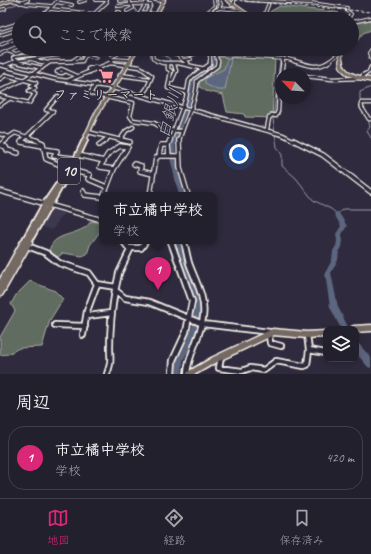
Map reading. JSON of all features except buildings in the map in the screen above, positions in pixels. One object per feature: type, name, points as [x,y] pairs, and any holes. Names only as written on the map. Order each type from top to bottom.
[{"type":"main road","points":[[0,4],[12,0]]},
{"type":"main road","points":[[156,12],[163,0]]},
{"type":"main road","points":[[157,12],[163,0]]},
{"type":"main road","points":[[227,0],[243,12]]},
{"type":"main road","name":"10","points":[[111,87],[120,76],[132,56]]},
{"type":"main road","name":"10","points":[[76,157],[94,113],[133,56]]},
{"type":"main road","points":[[341,56],[340,63],[344,70],[362,78],[371,80]]},
{"type":"main road","name":"10","points":[[0,285],[76,157],[105,96]]},
{"type":"main road","name":"10","points":[[0,293],[24,245]]},
{"type":"main road","points":[[359,329],[371,328]]},
{"type":"main road","points":[[190,374],[221,357],[272,333],[307,335],[323,334]]},
{"type":"street","points":[[12,0],[25,5],[38,4],[51,8],[79,12]]},
{"type":"street","points":[[19,3],[28,0]]},
{"type":"street","points":[[79,2],[86,0]]},
{"type":"street","points":[[95,12],[107,2],[106,0],[96,0]]},
{"type":"street","points":[[118,1],[128,0],[133,8],[127,11]]},
{"type":"street","points":[[141,12],[148,0]]},
{"type":"street","points":[[155,0],[163,0]]},
{"type":"street","points":[[206,12],[215,6],[214,0]]},
{"type":"street","points":[[219,0],[221,4],[219,8]]},
{"type":"street","points":[[232,5],[234,4],[234,0]]},
{"type":"street","points":[[246,0],[311,3],[347,9],[349,12]]},
{"type":"street","points":[[45,12],[57,1],[70,5],[74,1]]},
{"type":"street","points":[[118,1],[122,6]]},
{"type":"street","points":[[266,12],[270,1]]},
{"type":"street","points":[[118,6],[151,6],[148,12]]},
{"type":"street","points":[[232,10],[236,7]]},
{"type":"street","points":[[212,12],[219,8],[240,10]]},
{"type":"street","points":[[0,10],[5,9]]},
{"type":"street","points":[[359,21],[371,18]]},
{"type":"street","points":[[0,28],[12,25]]},
{"type":"street","points":[[0,35],[12,31]]},
{"type":"street","points":[[0,45],[12,40]]},
{"type":"street","points":[[0,54],[12,49]]},
{"type":"street","points":[[371,50],[369,53],[371,59]]},
{"type":"street","points":[[7,51],[12,54]]},
{"type":"street","points":[[15,61],[13,58],[24,56]]},
{"type":"street","points":[[2,66],[15,61],[44,56]]},
{"type":"street","points":[[72,60],[78,56]]},
{"type":"street","points":[[28,58],[48,63],[72,60],[80,63],[86,58],[86,56]]},
{"type":"street","points":[[89,56],[96,58]]},
{"type":"street","points":[[153,56],[153,59],[172,64],[211,70]]},
{"type":"street","points":[[177,56],[188,63],[184,65]]},
{"type":"street","points":[[170,156],[168,145],[183,107],[191,78],[210,64],[210,56]]},
{"type":"street","points":[[187,192],[180,168],[180,131],[197,91],[197,80],[218,63],[216,56]]},
{"type":"street","points":[[234,56],[285,59],[318,67],[324,65],[336,56]]},
{"type":"street","points":[[71,57],[75,58]]},
{"type":"street","points":[[110,63],[112,58]]},
{"type":"street","points":[[108,59],[129,60]]},
{"type":"street","points":[[183,60],[191,59]]},
{"type":"street","points":[[282,68],[285,59]]},
{"type":"street","points":[[15,61],[42,68]]},
{"type":"street","points":[[0,90],[24,80],[48,63]]},
{"type":"street","points":[[67,81],[110,63],[140,67],[144,72],[152,76],[147,88],[141,96]]},
{"type":"street","points":[[172,64],[176,71],[172,80]]},
{"type":"street","points":[[172,64],[168,69],[171,70],[168,88],[186,92]]},
{"type":"street","points":[[2,66],[67,81],[111,87],[267,130],[296,140],[313,149],[333,161],[371,192]]},
{"type":"street","points":[[311,77],[332,79],[362,78],[363,75],[369,72],[371,67]]},
{"type":"street","points":[[85,70],[89,71]]},
{"type":"street","points":[[66,71],[77,76]]},
{"type":"street","points":[[0,79],[6,75],[36,83],[31,86],[35,88],[29,91],[35,94],[29,103],[0,96]]},
{"type":"street","points":[[120,76],[150,79]]},
{"type":"street","points":[[96,84],[90,92],[92,94],[133,102],[130,114],[130,118],[133,120],[154,123],[162,129],[180,131]]},
{"type":"street","points":[[58,96],[46,110],[53,111],[21,142],[57,151],[54,156],[104,161]]},
{"type":"street","points":[[0,105],[9,98]]},
{"type":"street","points":[[371,102],[361,103],[364,112],[371,119]]},
{"type":"street","points":[[267,130],[270,118],[272,115],[276,116],[278,104]]},
{"type":"street","points":[[120,140],[126,131],[133,127]]},
{"type":"street","points":[[88,132],[108,138],[130,142]]},
{"type":"street","points":[[18,153],[7,150],[6,147],[0,145],[15,133],[43,143],[46,159],[69,169],[90,175],[88,179],[107,187]]},
{"type":"street","points":[[0,134],[9,137]]},
{"type":"street","points":[[99,145],[108,138]]},
{"type":"street","points":[[150,192],[156,158],[161,145],[168,145]]},
{"type":"street","points":[[105,192],[114,169],[128,147],[120,146],[108,154],[100,167],[114,169]]},
{"type":"street","points":[[158,156],[179,156]]},
{"type":"street","points":[[134,164],[141,166],[140,171],[153,174]]},
{"type":"street","points":[[0,191],[99,219]]},
{"type":"street","points":[[83,191],[85,195],[99,197]]},
{"type":"street","points":[[125,244],[130,248],[141,248],[143,244]]},
{"type":"street","points":[[172,244],[192,301],[186,332],[174,360],[172,374]]},
{"type":"street","points":[[185,244],[188,259],[202,297],[204,313],[203,324],[186,364],[186,374]]},
{"type":"street","points":[[24,245],[46,253],[59,263],[89,272],[97,284],[115,289],[125,298],[130,300],[150,302],[203,324],[272,333],[270,343],[281,346]]},
{"type":"street","points":[[107,374],[112,361],[110,346],[112,324],[111,313],[115,289],[119,273],[130,248]]},
{"type":"street","points":[[83,334],[88,316],[87,311],[97,284]]},
{"type":"street","points":[[88,316],[111,313]]},
{"type":"street","points":[[55,325],[85,326]]},
{"type":"street","points":[[221,357],[219,368],[242,371],[250,368],[264,370],[276,361],[304,366],[307,365],[309,350],[307,335]]},
{"type":"street","points":[[309,350],[323,352]]},
{"type":"shaded area","points":[[52,209],[65,212],[52,230],[42,227]]},
{"type":"green space","points":[[280,6],[335,12],[270,12]]},
{"type":"green space","points":[[371,20],[371,30],[363,33],[359,38],[359,23]]},
{"type":"green space","points":[[218,56],[275,59],[272,118],[245,117],[244,114],[227,112],[223,95],[206,91],[198,86],[202,77],[217,66],[219,62]]},
{"type":"green space","points":[[91,221],[99,224],[99,233],[90,245],[87,254],[82,256],[63,253],[58,257],[49,252],[51,245],[55,240],[81,230]]},
{"type":"green space","points":[[30,281],[55,291],[63,299],[50,320],[42,347],[19,348],[8,354],[0,355],[0,337],[15,311],[11,304],[16,295]]},
{"type":"water","points":[[227,59],[231,59],[225,90],[217,90],[205,84],[205,78],[224,69]]},
{"type":"waterway","name":"白銀川","points":[[209,12],[217,7],[218,3],[216,0]]},
{"type":"waterway","points":[[6,8],[19,3]]},
{"type":"waterway","points":[[134,7],[137,12]]},
{"type":"waterway","points":[[165,56],[169,58],[171,62]]},
{"type":"waterway","name":"白銀川","points":[[181,192],[173,158],[173,146],[180,122],[188,103],[192,80],[212,65],[214,59],[212,56]]},
{"type":"waterway","points":[[280,60],[273,119],[277,147],[282,155],[282,166],[296,178],[313,200],[331,209],[337,214],[343,209],[371,209]]},
{"type":"waterway","points":[[169,87],[171,81]]},
{"type":"waterway","points":[[365,115],[360,108],[360,92],[371,87]]},
{"type":"waterway","points":[[368,119],[370,127],[367,131],[371,138]]},
{"type":"waterway","points":[[337,214],[344,226],[339,234],[340,241],[339,247],[336,251],[335,260],[328,273],[334,307],[344,326]]},
{"type":"waterway","name":"白銀川","points":[[177,244],[198,299],[198,319],[194,331],[179,361],[178,374]]},
{"type":"waterway","points":[[359,350],[371,364]]},
{"type":"railway","points":[[234,0],[371,12]]},
{"type":"place","name":"ファミリーマート","points":[[106,76]]},
{"type":"place","name":"市立橘中学校","points":[[158,290]]}]
